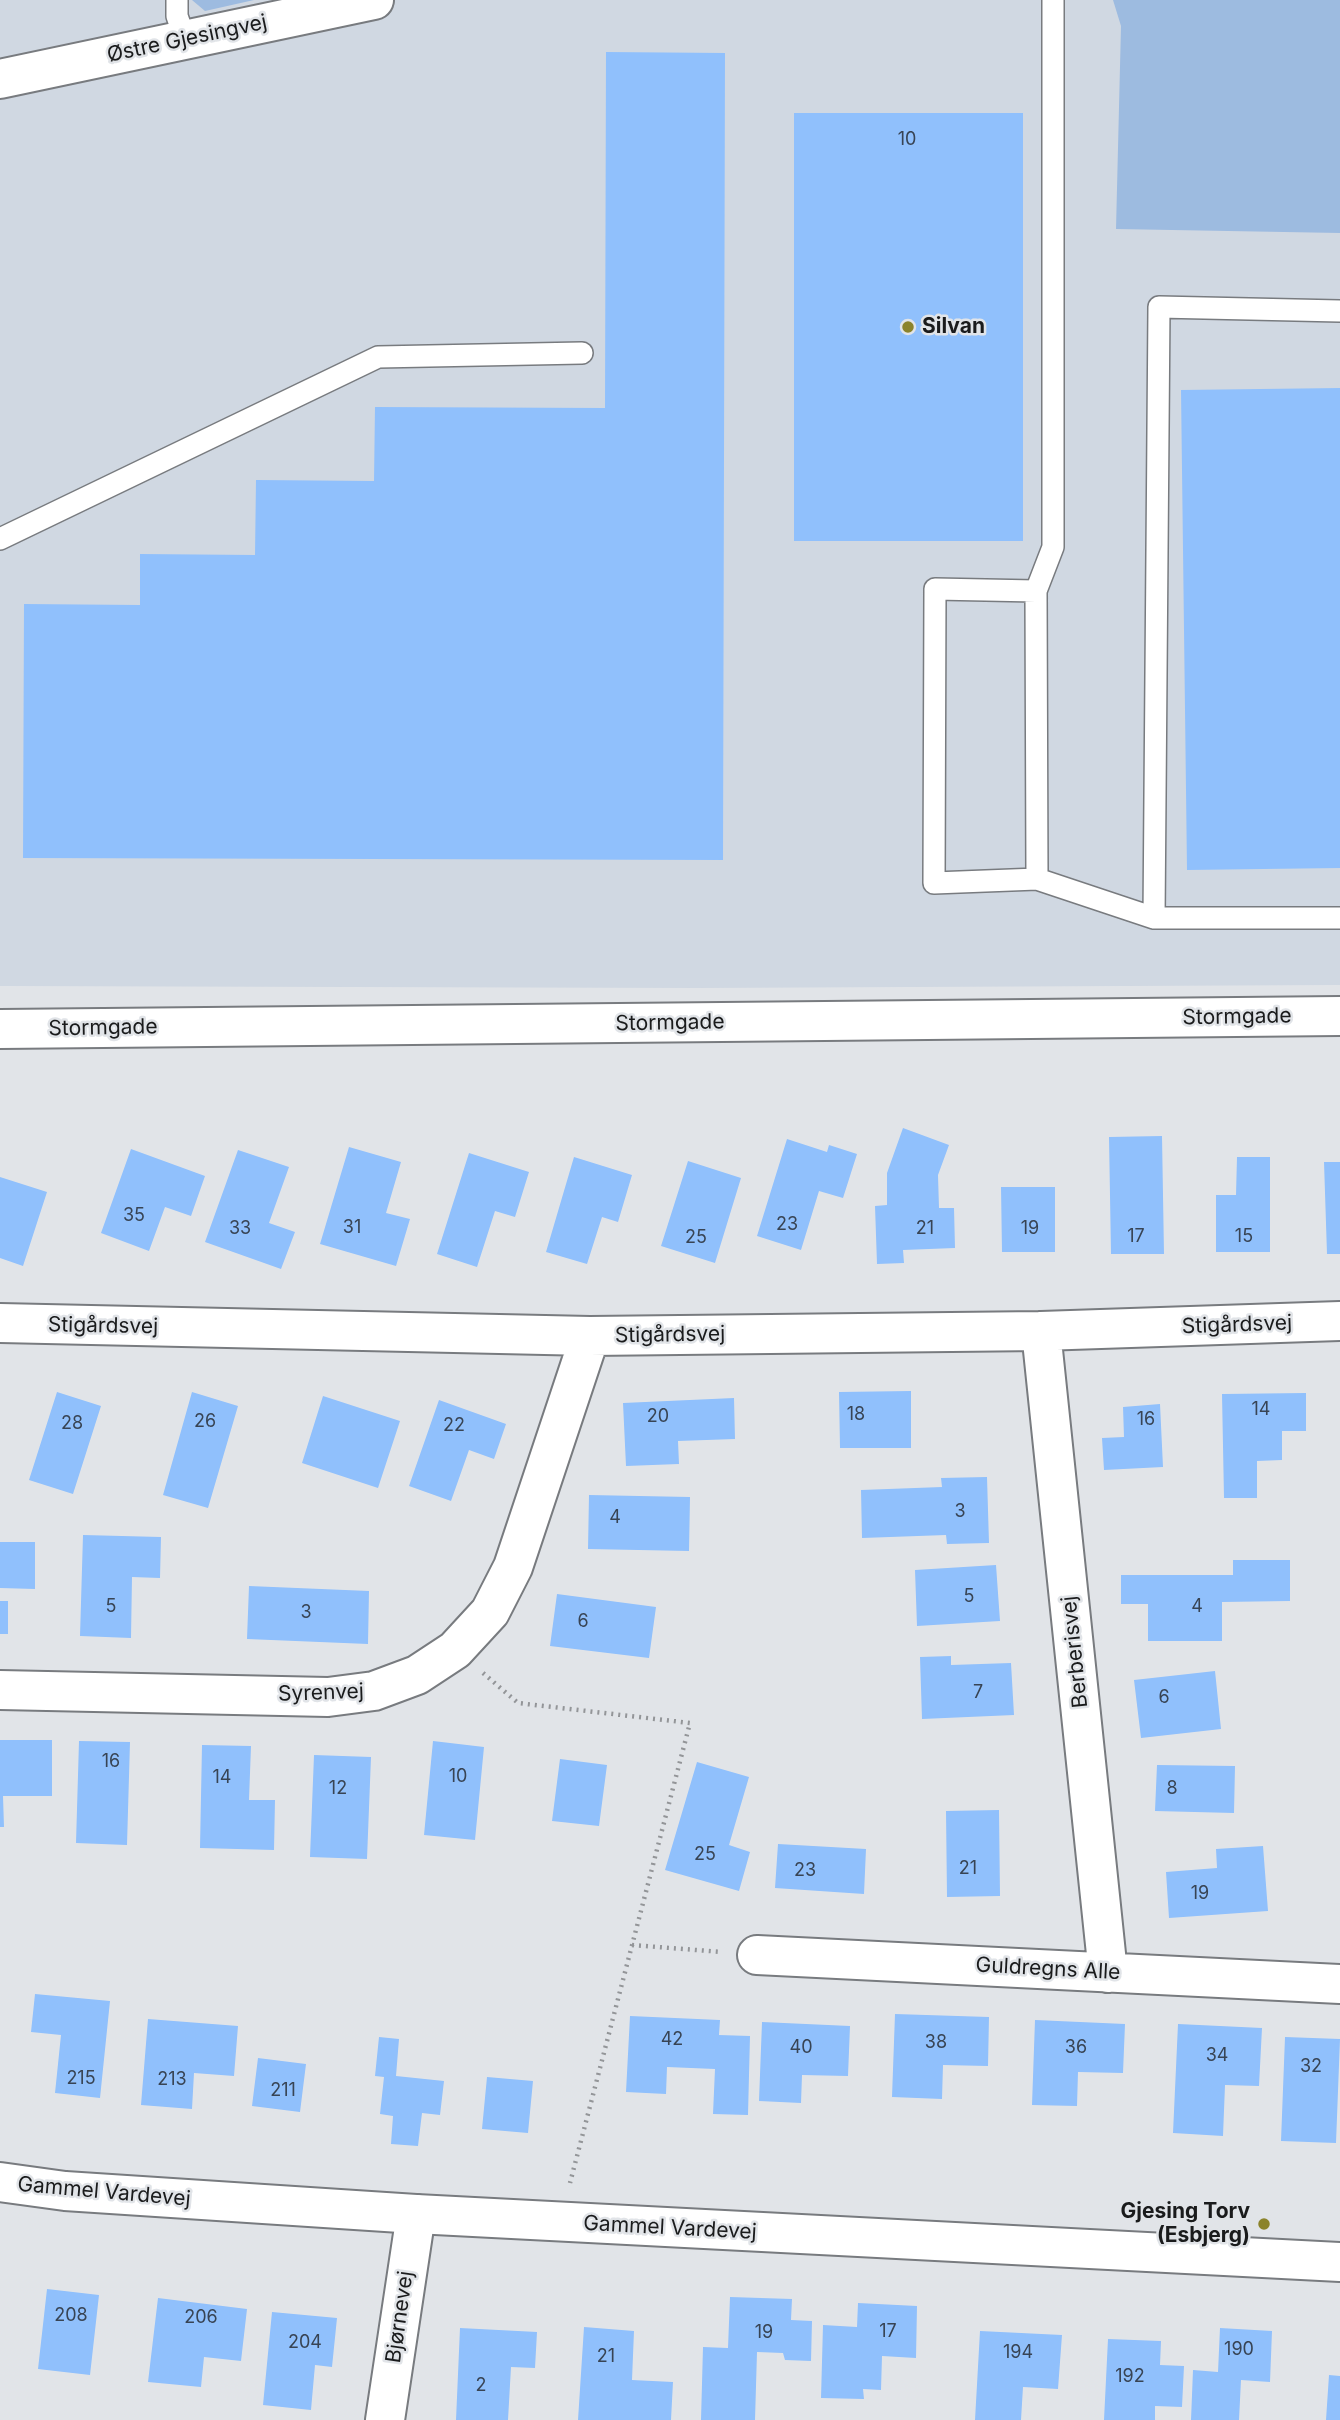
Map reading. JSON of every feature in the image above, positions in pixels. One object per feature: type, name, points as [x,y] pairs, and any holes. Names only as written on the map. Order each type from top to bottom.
[{"type":"street","name":"Østre Gjesingvej","points":[[0,79],[374,0]]},
{"type":"street","name":"Stormgade","points":[[0,1029],[1340,1016]]},
{"type":"street","name":"Stigårdsvej","points":[[0,1324],[590,1336],[1041,1331],[1340,1321]]},
{"type":"street","name":"Berberisvej","points":[[1041,1331],[1108,1972]]},
{"type":"street","name":"Syrenvej","points":[[0,1690],[328,1697],[374,1691],[417,1675],[455,1650],[490,1612],[513,1567],[590,1336]]},
{"type":"street","name":"Guldregns Alle","points":[[757,1955],[1340,1984]]},
{"type":"street","name":"Gammel Vardevej","points":[[0,2182],[65,2191],[416,2214],[1340,2262]]},
{"type":"street","name":"Bjørnevej","points":[[385,2420],[416,2214]]},
{"type":"lane","points":[[177,0],[177,16],[185,39]]},
{"type":"lane","points":[[1037,879],[1036,591],[1053,547],[1054,0]]},
{"type":"lane","points":[[1154,918],[1159,307],[1340,311]]},
{"type":"lane","points":[[0,539],[378,357],[582,353]]},
{"type":"lane","points":[[1036,591],[936,589],[934,883],[1037,879],[1154,918],[1340,918]]},
{"type":"path","points":[[455,1650],[518,1703],[690,1723],[559,2222]]},
{"type":"path","points":[[632,1945],[757,1955]]},
{"type":"shaded area","points":[[0,0],[1340,0],[1340,985],[697,988],[0,986]]},
{"type":"shaded area","points":[[192,0],[254,0],[205,11]]},
{"type":"shaded area","points":[[1113,0],[1340,0],[1340,233],[1116,229],[1121,26]]},
{"type":"building","points":[[606,52],[725,53],[723,860],[23,858],[24,604],[140,605],[140,554],[255,555],[256,480],[374,481],[375,407],[605,408]]},
{"type":"building","name":"Silvan","points":[[794,113],[1023,113],[1023,541],[794,541]]},
{"type":"building","points":[[1340,388],[1340,868],[1187,870],[1181,390]]},
{"type":"building","points":[[903,1128],[949,1145],[938,1175],[939,1208],[954,1208],[955,1248],[903,1250],[904,1263],[877,1264],[875,1206],[887,1205],[887,1173]]},
{"type":"building","points":[[1162,1136],[1164,1254],[1111,1254],[1109,1137]]},
{"type":"building","points":[[787,1139],[827,1152],[829,1145],[857,1154],[843,1198],[819,1191],[801,1250],[757,1236]]},
{"type":"building","points":[[349,1147],[401,1162],[386,1213],[410,1219],[396,1266],[320,1244]]},
{"type":"building","points":[[131,1149],[205,1176],[191,1216],[165,1207],[149,1251],[101,1233]]},
{"type":"building","points":[[238,1150],[289,1167],[269,1223],[295,1232],[281,1269],[205,1242]]},
{"type":"building","points":[[469,1153],[529,1172],[515,1217],[495,1211],[477,1267],[437,1254]]},
{"type":"building","points":[[574,1157],[632,1175],[618,1222],[602,1217],[587,1264],[546,1252]]},
{"type":"building","points":[[1237,1157],[1270,1157],[1270,1252],[1216,1252],[1216,1195],[1236,1195]]},
{"type":"building","points":[[688,1161],[741,1178],[715,1263],[661,1246]]},
{"type":"building","points":[[1324,1162],[1340,1162],[1340,1254],[1327,1254]]},
{"type":"building","points":[[0,1177],[47,1192],[23,1266],[0,1258]]},
{"type":"building","points":[[1001,1187],[1055,1187],[1055,1252],[1002,1252]]},
{"type":"building","points":[[911,1391],[911,1448],[840,1448],[839,1392]]},
{"type":"building","points":[[57,1392],[101,1406],[73,1494],[29,1480]]},
{"type":"building","points":[[192,1392],[238,1406],[208,1508],[163,1495]]},
{"type":"building","points":[[1306,1393],[1306,1431],[1282,1431],[1282,1460],[1257,1461],[1257,1498],[1224,1498],[1222,1394]]},
{"type":"building","points":[[323,1396],[400,1421],[378,1488],[302,1463]]},
{"type":"building","points":[[734,1398],[735,1439],[678,1441],[679,1464],[626,1466],[623,1403]]},
{"type":"building","points":[[439,1400],[506,1424],[494,1459],[469,1450],[451,1501],[409,1486]]},
{"type":"building","points":[[1160,1404],[1163,1467],[1104,1470],[1102,1438],[1124,1437],[1123,1407]]},
{"type":"building","points":[[987,1477],[989,1543],[947,1544],[946,1535],[862,1538],[861,1490],[942,1487],[941,1478]]},
{"type":"building","points":[[589,1495],[690,1497],[689,1551],[588,1549]]},
{"type":"building","points":[[83,1535],[161,1537],[160,1578],[132,1577],[131,1638],[80,1636]]},
{"type":"building","points":[[0,1542],[35,1542],[35,1589],[0,1588]]},
{"type":"building","points":[[1233,1560],[1290,1560],[1290,1601],[1222,1602],[1222,1641],[1148,1641],[1148,1604],[1121,1604],[1121,1575],[1233,1575]]},
{"type":"building","points":[[996,1565],[1000,1621],[917,1626],[915,1570]]},
{"type":"building","points":[[249,1586],[369,1591],[368,1644],[247,1639]]},
{"type":"building","points":[[557,1594],[656,1607],[649,1658],[550,1646]]},
{"type":"building","points":[[0,1601],[8,1601],[8,1634],[0,1634]]},
{"type":"building","points":[[951,1656],[951,1665],[1011,1663],[1014,1715],[922,1719],[920,1657]]},
{"type":"building","points":[[1215,1671],[1221,1729],[1141,1738],[1134,1680]]},
{"type":"building","points":[[0,1740],[52,1740],[52,1796],[3,1796],[4,1827],[0,1827]]},
{"type":"building","points":[[79,1741],[130,1742],[127,1845],[76,1843]]},
{"type":"building","points":[[433,1741],[484,1747],[475,1840],[424,1835]]},
{"type":"building","points":[[202,1745],[251,1746],[249,1800],[275,1800],[274,1850],[200,1848]]},
{"type":"building","points":[[314,1755],[371,1757],[367,1859],[310,1857]]},
{"type":"building","points":[[560,1759],[607,1765],[599,1826],[552,1821]]},
{"type":"building","points":[[697,1762],[749,1777],[729,1845],[750,1852],[739,1891],[665,1870]]},
{"type":"building","points":[[1157,1765],[1235,1766],[1234,1813],[1155,1811]]},
{"type":"building","points":[[999,1810],[1000,1896],[947,1897],[946,1811]]},
{"type":"building","points":[[778,1844],[866,1849],[864,1894],[775,1888]]},
{"type":"building","points":[[1263,1846],[1268,1911],[1169,1918],[1166,1872],[1217,1868],[1216,1849]]},
{"type":"building","points":[[35,1994],[110,2001],[100,2098],[55,2093],[61,2035],[31,2032]]},
{"type":"building","points":[[895,2014],[989,2017],[988,2066],[943,2065],[942,2099],[892,2097]]},
{"type":"building","points":[[630,2016],[720,2020],[719,2035],[750,2036],[748,2115],[713,2114],[715,2069],[667,2067],[666,2094],[626,2092]]},
{"type":"building","points":[[148,2019],[238,2026],[234,2076],[194,2073],[192,2109],[141,2105]]},
{"type":"building","points":[[1035,2020],[1125,2024],[1123,2073],[1078,2072],[1077,2106],[1032,2105]]},
{"type":"building","points":[[762,2022],[850,2026],[848,2076],[802,2075],[801,2103],[759,2101]]},
{"type":"building","points":[[1178,2024],[1262,2028],[1259,2086],[1225,2085],[1223,2136],[1173,2133]]},
{"type":"building","points":[[379,2037],[399,2039],[396,2076],[444,2081],[440,2115],[422,2113],[418,2146],[391,2144],[393,2116],[380,2114],[384,2077],[375,2076]]},
{"type":"building","points":[[1285,2037],[1340,2039],[1336,2143],[1281,2141]]},
{"type":"building","points":[[258,2058],[306,2064],[300,2112],[252,2106]]},
{"type":"building","points":[[487,2077],[533,2081],[528,2133],[482,2129]]},
{"type":"building","points":[[47,2289],[99,2295],[90,2375],[38,2369]]},
{"type":"building","points":[[730,2297],[792,2299],[791,2320],[812,2321],[811,2361],[785,2360],[783,2353],[757,2352],[755,2420],[701,2420],[703,2347],[728,2348]]},
{"type":"building","points":[[158,2298],[247,2309],[241,2361],[204,2357],[201,2387],[148,2382]]},
{"type":"building","points":[[858,2303],[917,2306],[916,2358],[882,2356],[881,2390],[863,2389],[864,2399],[821,2398],[823,2325],[857,2327]]},
{"type":"building","points":[[272,2312],[337,2318],[332,2367],[315,2365],[311,2410],[263,2405]]},
{"type":"building","points":[[584,2327],[634,2331],[632,2380],[673,2382],[671,2420],[578,2420]]},
{"type":"building","points":[[460,2328],[537,2332],[535,2368],[511,2367],[508,2420],[456,2420]]},
{"type":"building","points":[[1220,2328],[1272,2331],[1270,2382],[1241,2380],[1239,2420],[1191,2420],[1193,2370],[1218,2372]]},
{"type":"building","points":[[980,2331],[1062,2335],[1058,2389],[1023,2387],[1021,2420],[975,2420]]},
{"type":"building","points":[[1108,2339],[1161,2341],[1160,2365],[1184,2366],[1182,2407],[1155,2406],[1155,2420],[1104,2420]]},
{"type":"building","points":[[1329,2375],[1340,2376],[1340,2420],[1326,2420]]},
{"type":"place","name":"Silvan","points":[[908,327]]},
{"type":"place","name":"Gjesing Torv (Esbjerg)","points":[[1264,2224]]}]
